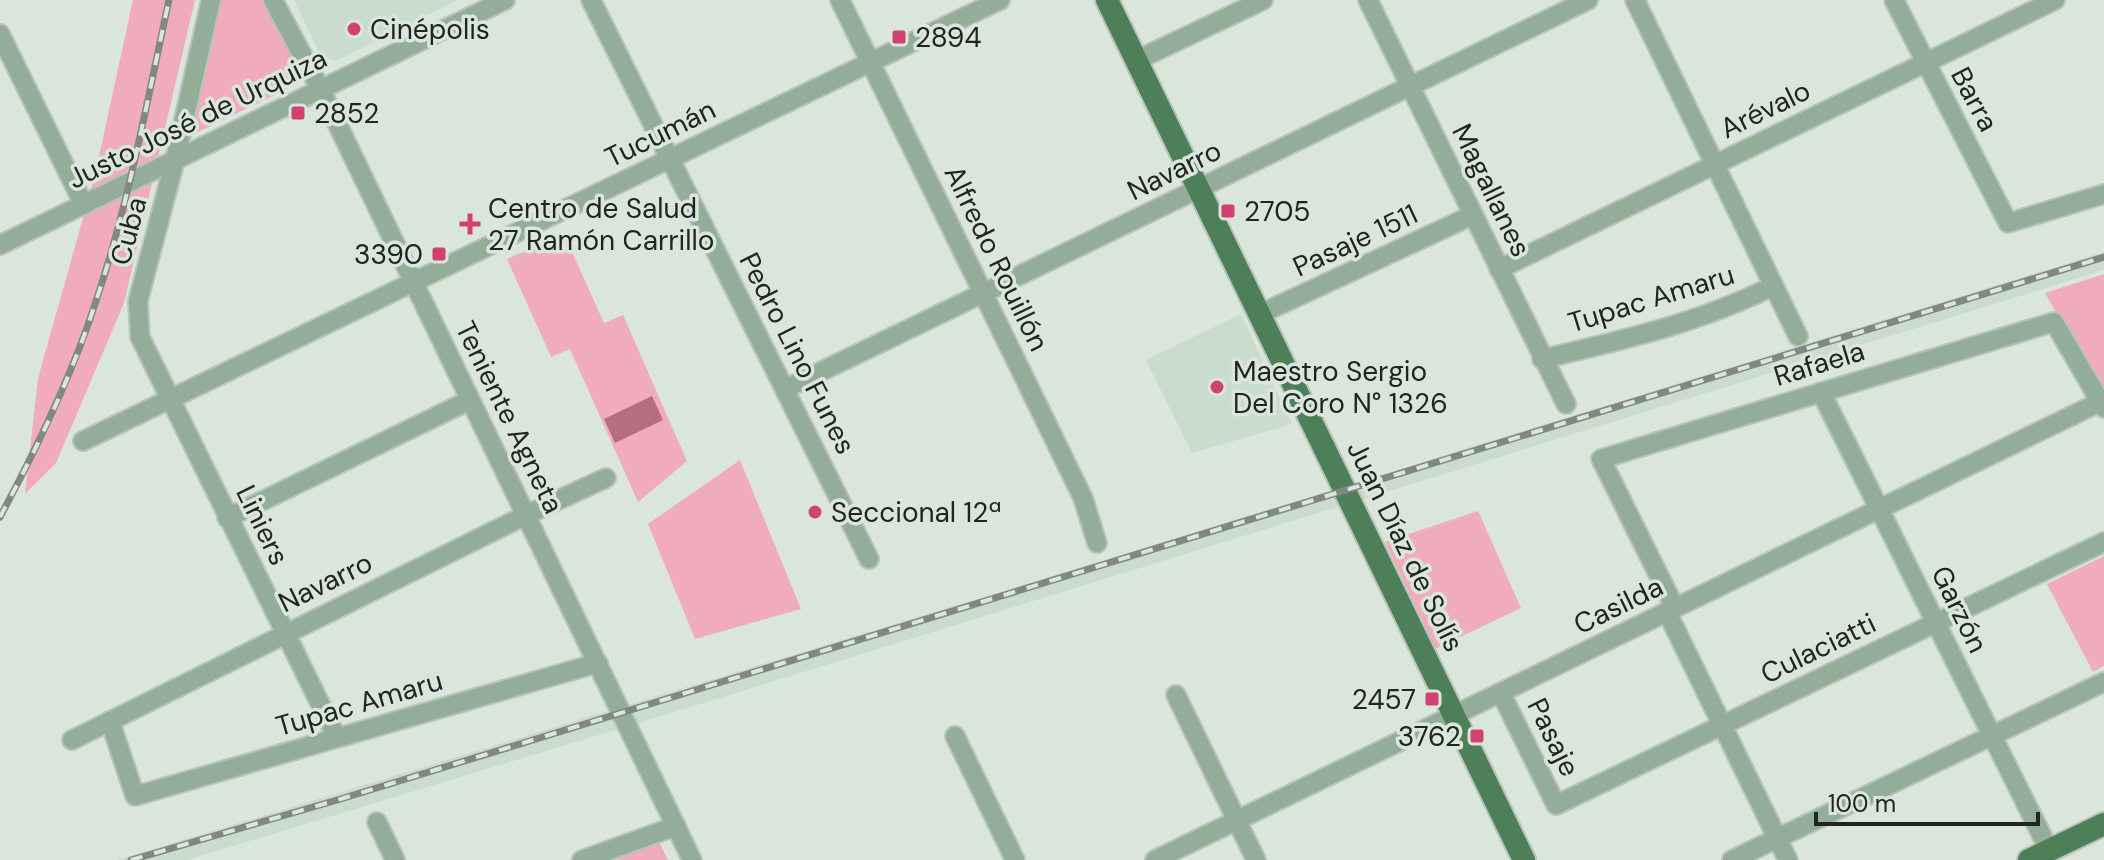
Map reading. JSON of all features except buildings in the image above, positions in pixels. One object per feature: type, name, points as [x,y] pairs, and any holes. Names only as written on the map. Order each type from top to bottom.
[{"type":"main road","name":"Juan Díaz de Solís","points":[[1107,0],[1524,860]]},
{"type":"main road","points":[[2039,855],[2104,824]]},
{"type":"street","name":"Cuba","points":[[140,337],[138,301],[175,160],[211,0]]},
{"type":"street","name":"Teniente Agneta","points":[[273,0],[321,90],[692,860]]},
{"type":"street","name":"Justo José de Urquiza","points":[[0,245],[505,0]]},
{"type":"street","name":"Pedro Lino Funes","points":[[591,0],[869,559]]},
{"type":"street","name":"Alfredo Rouillón","points":[[840,0],[1083,498],[1097,543]]},
{"type":"street","name":"Tucumán","points":[[83,441],[1000,0]]},
{"type":"street","points":[[1137,60],[1263,0]]},
{"type":"street","name":"Magallanes","points":[[1368,0],[1566,404]]},
{"type":"street","name":"Navarro","points":[[785,389],[1588,0]]},
{"type":"street","points":[[1635,0],[1798,336]]},
{"type":"street","name":"Barra","points":[[1894,0],[2008,223],[2104,194]]},
{"type":"street","name":"Arévalo","points":[[1499,269],[2055,0]]},
{"type":"street","points":[[0,34],[84,205]]},
{"type":"street","name":"Pasaje 1511","points":[[1260,314],[1473,215]]},
{"type":"street","name":"Tupac Amaru","points":[[1542,359],[1662,330],[1730,307],[1773,286]]},
{"type":"street","name":"Rafaela","points":[[1671,610],[1601,459],[2054,322],[2103,403]]},
{"type":"street","name":"Liniers","points":[[140,337],[337,738]]},
{"type":"street","name":"Garzón","points":[[1821,392],[1992,736],[2039,855]]},
{"type":"street","points":[[227,518],[470,400]]},
{"type":"street","name":"Casilda","points":[[1155,860],[2103,403]]},
{"type":"street","name":"Navarro","points":[[72,740],[606,478]]},
{"type":"street","name":"Culaciatti","points":[[1556,805],[2104,542]]},
{"type":"street","points":[[1671,610],[1722,725],[1788,860]]},
{"type":"street","name":"Tupac Amaru","points":[[110,721],[135,796],[598,663]]},
{"type":"street","points":[[1732,860],[2104,682]]},
{"type":"street","name":"Pasaje","points":[[1501,693],[1556,805]]},
{"type":"street","points":[[1176,695],[1256,860]]},
{"type":"street","points":[[955,736],[1015,860]]},
{"type":"street","points":[[377,822],[395,860]]},
{"type":"street","points":[[582,860],[676,826]]},
{"type":"shaded area","points":[[133,0],[195,0],[124,303],[56,463],[25,494],[38,378],[94,179]]},
{"type":"shaded area","points":[[216,0],[270,0],[301,67],[301,78],[293,86],[198,132],[191,126]]},
{"type":"shaded area","name":"Cinépolis","points":[[294,0],[458,0],[336,61],[321,57]]},
{"type":"shaded area","points":[[564,234],[604,323],[623,315],[687,461],[638,502],[570,349],[551,357],[507,259]]},
{"type":"shaded area","points":[[2104,252],[2104,270],[658,717],[187,860],[117,860],[1092,564]]},
{"type":"shaded area","points":[[2104,274],[2104,393],[2103,394],[2045,293]]},
{"type":"shaded area","name":"Maestro Sergio Del Coro N° 1326","points":[[1241,314],[1292,424],[1192,453],[1146,360]]},
{"type":"shaded area","points":[[652,396],[663,420],[615,443],[604,419]]},
{"type":"shaded area","points":[[740,460],[801,609],[695,639],[648,524]]},
{"type":"shaded area","points":[[1478,511],[1521,608],[1435,649],[1385,542]]},
{"type":"shaded area","points":[[2104,556],[2104,666],[2093,672],[2047,584]]},
{"type":"shaded area","points":[[657,838],[668,860],[603,860]]},
{"type":"railway","points":[[0,517],[53,411],[96,301],[128,189],[169,0]]},
{"type":"railway","points":[[131,860],[344,798],[2104,257]]},
{"type":"place","name":"Cinépolis","points":[[354,29]]},
{"type":"place","name":"2894","points":[[899,37]]},
{"type":"place","name":"2852","points":[[298,113]]},
{"type":"place","name":"2705","points":[[1228,211]]},
{"type":"place","name":"Centro de Salud 27 Ramón Carrillo","points":[[470,224]]},
{"type":"place","name":"3390","points":[[439,254]]},
{"type":"place","name":"Maestro Sergio Del Coro N° 1326","points":[[1217,387]]},
{"type":"place","name":"Seccional 12ª","points":[[815,512]]},
{"type":"place","name":"2457","points":[[1432,699]]},
{"type":"place","name":"3762","points":[[1477,736]]}]
